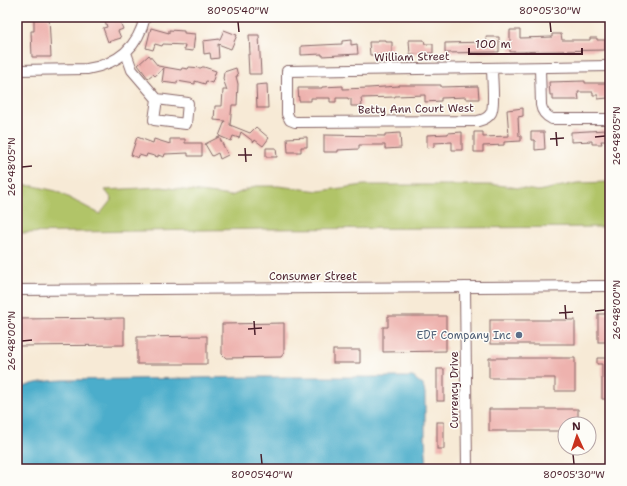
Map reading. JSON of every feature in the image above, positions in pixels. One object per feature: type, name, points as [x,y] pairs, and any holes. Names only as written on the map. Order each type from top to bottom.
[{"type":"street","points":[[17,70],[88,69],[113,62],[126,53],[133,45],[139,36],[145,17]]},
{"type":"street","points":[[126,53],[132,70],[157,99]]},
{"type":"street","name":"William Street","points":[[295,122],[290,120],[287,114],[287,71],[610,66]]},
{"type":"street","name":"Betty Ann Court West","points":[[295,122],[483,120],[489,115],[493,108],[492,68]]},
{"type":"street","points":[[540,68],[541,105],[542,110],[547,117],[552,119],[610,119]]},
{"type":"street","name":"Consumer Street","points":[[17,290],[610,286]]},
{"type":"street","name":"Currency Drive","points":[[465,287],[467,469]]},
{"type":"green space","points":[[610,182],[610,227],[265,229],[17,233],[17,185],[34,186],[56,191],[100,214],[112,199],[105,190],[161,187],[231,196],[256,186],[278,186],[319,191],[364,185],[498,185],[538,191],[577,183]]},
{"type":"water","points":[[261,377],[413,377],[423,385],[425,393],[427,469],[17,469],[17,390],[28,385],[45,381],[63,380]]},
{"type":"building","points":[[34,17],[49,17],[51,57],[32,57],[31,31],[34,31]]},
{"type":"building","points":[[104,17],[118,17],[123,29],[118,31],[121,38],[108,42],[103,28],[107,27]]},
{"type":"building","points":[[151,28],[169,33],[169,30],[184,31],[184,33],[195,34],[193,51],[184,50],[185,45],[163,44],[162,46],[155,44],[153,50],[146,48]]},
{"type":"building","points":[[224,30],[237,35],[231,49],[218,44],[219,58],[211,59],[210,53],[204,54],[203,41],[220,39]]},
{"type":"building","points":[[510,30],[520,30],[520,38],[552,37],[552,34],[561,34],[562,40],[590,40],[590,38],[597,38],[597,40],[605,40],[605,50],[510,52]]},
{"type":"building","points":[[249,35],[259,35],[261,74],[249,74]]},
{"type":"building","points":[[486,37],[499,37],[499,52],[445,53],[445,43],[487,42]]},
{"type":"building","points":[[351,40],[351,45],[357,44],[358,54],[322,56],[322,54],[301,55],[301,46],[342,44],[342,41]]},
{"type":"building","points":[[377,40],[392,42],[392,55],[370,55],[369,42],[377,42]]},
{"type":"building","points":[[409,40],[424,40],[425,44],[433,44],[433,53],[410,54]]},
{"type":"building","points":[[149,55],[158,66],[181,70],[182,68],[188,69],[189,67],[204,67],[216,71],[212,83],[206,81],[205,84],[195,81],[195,84],[177,81],[177,84],[162,82],[164,68],[155,76],[153,74],[148,78],[138,65]]},
{"type":"building","points":[[236,68],[238,76],[236,76],[238,84],[237,105],[232,105],[230,125],[250,133],[256,127],[269,138],[263,146],[255,140],[254,142],[241,132],[239,138],[233,136],[231,141],[219,136],[225,121],[214,120],[215,106],[222,106],[223,90],[227,90],[223,79],[224,72]]},
{"type":"building","points":[[585,81],[585,83],[610,83],[610,95],[608,95],[608,98],[598,99],[598,95],[593,95],[593,92],[578,92],[579,100],[553,100],[553,95],[550,95],[549,82]]},
{"type":"building","points":[[267,84],[268,108],[257,108],[256,85]]},
{"type":"building","points":[[399,85],[441,85],[441,87],[478,86],[479,99],[466,99],[466,97],[441,98],[441,101],[425,102],[425,95],[361,98],[362,106],[351,106],[351,99],[348,98],[336,98],[336,102],[330,102],[330,98],[311,98],[311,101],[299,101],[298,88],[343,86],[343,89]]},
{"type":"building","points":[[523,108],[523,116],[518,117],[519,136],[521,136],[521,141],[504,142],[504,145],[483,146],[483,152],[474,152],[474,132],[483,132],[483,137],[509,136],[507,110]]},
{"type":"building","points":[[606,130],[607,141],[601,141],[602,144],[592,144],[592,141],[571,142],[571,132]]},
{"type":"building","points":[[462,132],[462,150],[452,150],[452,142],[434,143],[434,147],[427,148],[427,135]]},
{"type":"building","points":[[531,132],[544,132],[545,149],[535,150],[535,140],[531,140]]},
{"type":"building","points":[[400,133],[401,148],[385,149],[385,145],[359,145],[359,149],[324,152],[324,135],[385,136],[385,134]]},
{"type":"building","points":[[137,137],[153,143],[154,139],[170,144],[170,139],[185,139],[185,143],[202,143],[202,156],[188,156],[188,153],[165,154],[164,157],[158,155],[158,157],[147,154],[146,157],[139,155],[138,158],[131,155]]},
{"type":"building","points":[[219,137],[228,155],[220,159],[218,153],[212,156],[205,144]]},
{"type":"building","points":[[307,137],[307,147],[301,147],[301,152],[288,152],[287,138]]},
{"type":"building","points":[[266,148],[276,148],[277,157],[266,157]]},
{"type":"building","points":[[598,314],[610,314],[610,342],[598,342]]},
{"type":"building","points":[[388,316],[446,316],[446,351],[383,352],[383,327],[388,327]]},
{"type":"building","points":[[124,318],[124,345],[17,346],[17,319]]},
{"type":"building","points":[[490,320],[575,320],[575,344],[490,344]]},
{"type":"building","points":[[284,323],[284,353],[281,357],[226,358],[222,354],[222,324]]},
{"type":"building","points":[[207,336],[207,364],[137,364],[137,337]]},
{"type":"building","points":[[333,350],[360,350],[360,363],[333,363]]},
{"type":"building","points":[[489,358],[575,358],[575,391],[555,391],[555,378],[489,378]]},
{"type":"building","points":[[597,358],[610,358],[610,399],[602,399],[602,364],[597,364]]},
{"type":"building","points":[[437,369],[444,369],[444,401],[437,401]]},
{"type":"building","points":[[489,409],[578,409],[578,416],[557,416],[557,431],[489,431]]},
{"type":"building","points":[[437,422],[444,422],[444,449],[437,449]]},
{"type":"place","name":"EDF Company Inc","points":[[519,335]]}]
